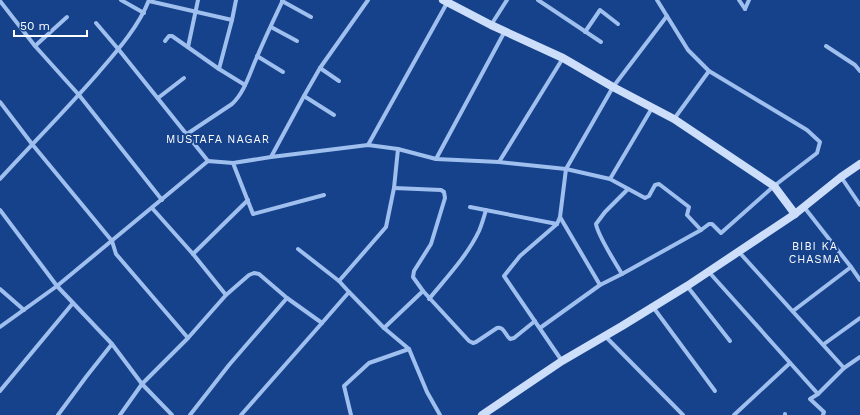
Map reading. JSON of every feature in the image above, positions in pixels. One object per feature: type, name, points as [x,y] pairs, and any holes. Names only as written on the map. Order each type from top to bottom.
[{"type":"street","points":[[121,0],[144,13]]},
{"type":"street","points":[[0,180],[119,50],[144,13],[149,0],[232,20]]},
{"type":"street","points":[[188,47],[198,0]]},
{"type":"street","points":[[219,69],[236,0]]},
{"type":"street","points":[[271,157],[320,68],[368,0]]},
{"type":"street","points":[[491,25],[508,0]]},
{"type":"street","points":[[538,0],[601,42]]},
{"type":"street","points":[[540,328],[600,285],[701,230],[709,224],[712,224],[721,233],[774,186],[817,154],[820,142],[807,130],[709,71],[688,50],[657,0]]},
{"type":"street","points":[[739,0],[744,9],[748,0]]},
{"type":"street","points":[[0,1],[35,46],[79,95],[162,200]]},
{"type":"street","points":[[187,134],[236,100],[245,85],[283,1],[311,17]]},
{"type":"street","points":[[368,145],[445,2],[563,58],[613,87],[674,119],[774,186],[795,214]]},
{"type":"street","points":[[586,32],[600,10],[618,24]]},
{"type":"street","points":[[562,361],[504,276],[520,256],[557,224],[560,217],[566,169],[613,87],[667,16]]},
{"type":"street","points":[[35,46],[67,17]]},
{"type":"street","points":[[96,23],[208,161]]},
{"type":"street","points":[[271,27],[297,41]]},
{"type":"street","points":[[436,160],[505,31]]},
{"type":"street","points":[[165,41],[169,36],[172,36],[219,69],[245,85]]},
{"type":"street","points":[[826,46],[855,65],[860,71]]},
{"type":"street","points":[[257,56],[283,72]]},
{"type":"street","points":[[499,162],[563,58]]},
{"type":"street","points":[[320,68],[339,81]]},
{"type":"street","points":[[674,119],[709,71]]},
{"type":"street","points":[[158,98],[184,78]]},
{"type":"street","points":[[304,96],[334,115]]},
{"type":"street","points":[[0,102],[32,144],[112,241],[116,254],[188,338]]},
{"type":"street","points":[[610,179],[652,108]]},
{"type":"street","points":[[0,327],[57,286],[208,161],[233,163],[368,145],[398,149],[436,160],[499,162],[566,169],[610,179],[645,198],[649,196],[655,185],[659,184],[689,207],[687,215],[701,230]]},
{"type":"street","points":[[340,281],[386,227],[394,188],[398,149]]},
{"type":"street","points":[[233,163],[253,214],[324,195]]},
{"type":"street","points":[[482,415],[562,361],[686,286],[795,214],[841,177],[860,164]]},
{"type":"street","points":[[841,177],[860,205]]},
{"type":"street","points":[[394,188],[441,190],[445,194],[431,244],[414,272],[413,277],[429,299],[464,337],[473,343],[499,327],[502,328],[510,339],[514,338],[535,321]]},
{"type":"street","points":[[622,274],[596,226],[605,212],[628,189]]},
{"type":"street","points":[[193,254],[248,200]]},
{"type":"street","points":[[470,207],[557,224]]},
{"type":"street","points":[[804,207],[860,280]]},
{"type":"street","points":[[152,208],[193,254],[226,295]]},
{"type":"street","points":[[0,210],[57,286],[112,344],[142,384],[172,415]]},
{"type":"street","points":[[429,299],[458,264],[475,238],[486,210]]},
{"type":"street","points":[[560,217],[600,285]]},
{"type":"street","points":[[298,249],[340,281],[384,328],[409,349],[427,392],[440,415]]},
{"type":"street","points":[[739,251],[844,368]]},
{"type":"street","points":[[793,311],[851,267]]},
{"type":"street","points":[[708,271],[818,394]]},
{"type":"street","points":[[120,415],[142,384],[188,338],[226,295],[249,275],[254,273],[259,274],[287,298],[322,323]]},
{"type":"street","points":[[686,286],[730,341]]},
{"type":"street","points":[[0,289],[24,310]]},
{"type":"street","points":[[384,328],[423,291]]},
{"type":"street","points":[[241,415],[349,292]]},
{"type":"street","points":[[190,415],[229,365],[287,298]]},
{"type":"street","points":[[0,391],[73,303]]},
{"type":"street","points":[[652,307],[715,391]]},
{"type":"street","points":[[824,344],[860,318]]},
{"type":"street","points":[[605,336],[681,414]]},
{"type":"street","points":[[58,415],[112,344]]},
{"type":"street","points":[[351,415],[344,386],[369,363],[409,349]]},
{"type":"street","points":[[823,415],[824,412],[810,400],[844,368],[860,357]]},
{"type":"street","points":[[734,415],[790,363]]},
{"type":"district","name":"MUSTAFA NAGAR","points":[[218,139]]},
{"type":"district","name":"BIBI KA CHASMA","points":[[815,252]]}]
